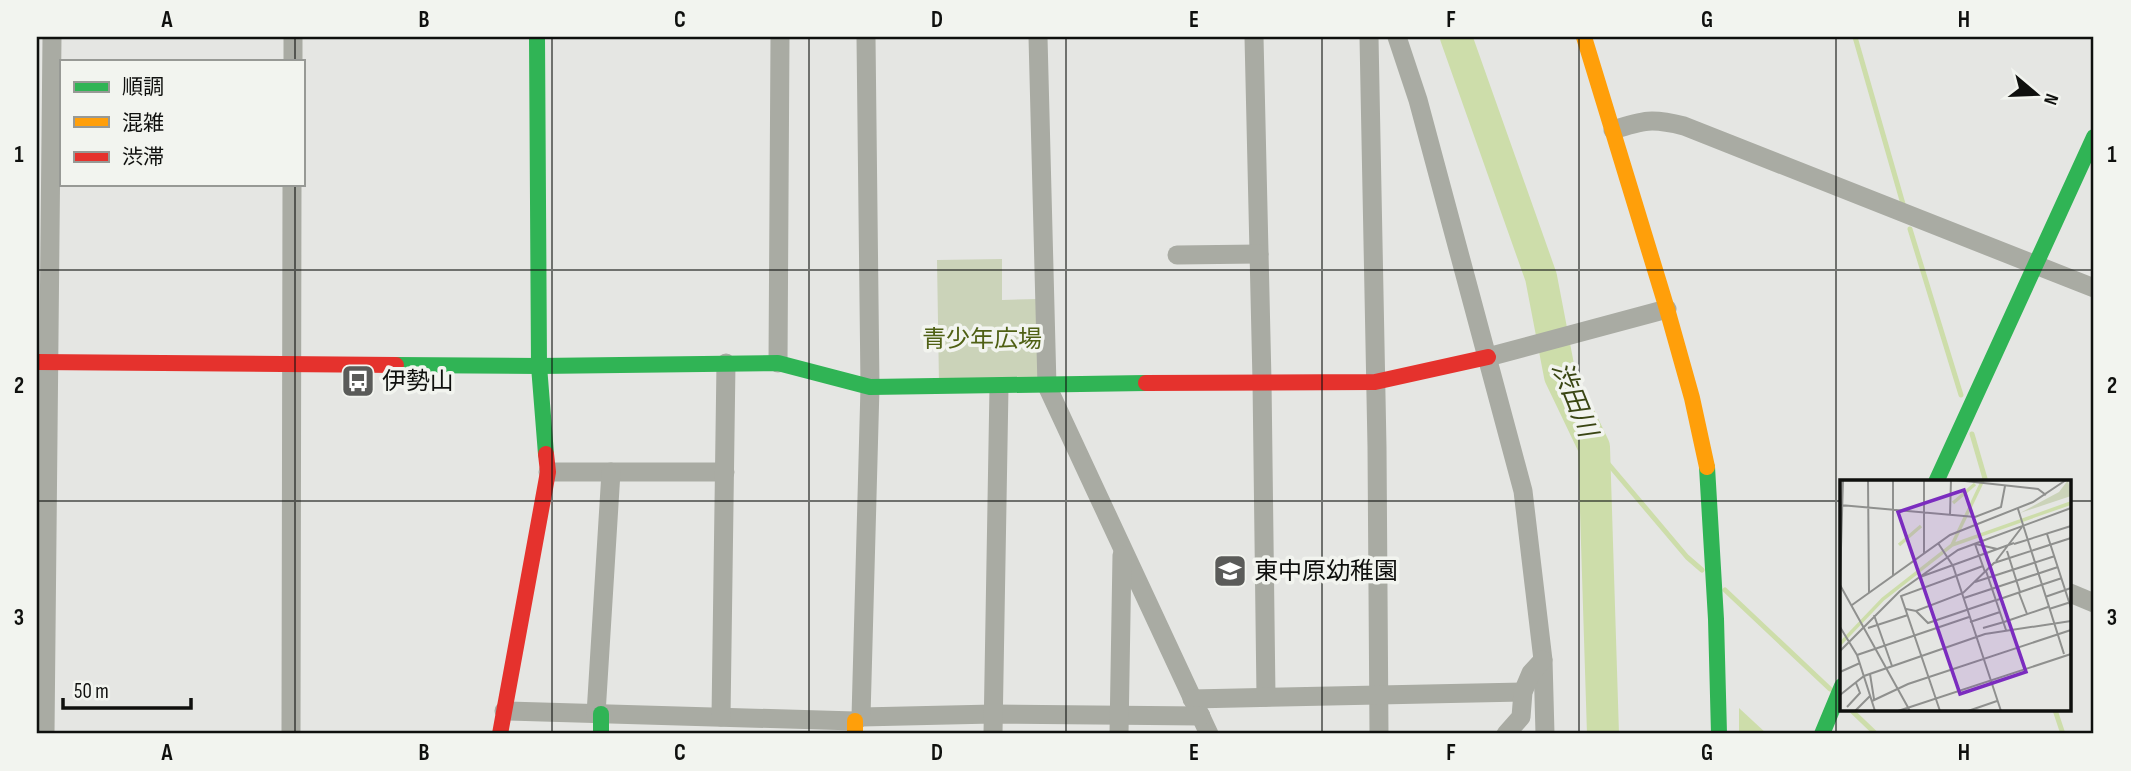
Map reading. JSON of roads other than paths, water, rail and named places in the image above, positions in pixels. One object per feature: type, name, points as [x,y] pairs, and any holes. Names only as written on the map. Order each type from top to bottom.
[{"type":"street","points":[[45,734],[43,362],[52,37]]},
{"type":"street","points":[[293,37],[293,60]]},
{"type":"street","points":[[500,734],[548,472],[539,366],[537,37]]},
{"type":"street","points":[[778,363],[780,37]]},
{"type":"street","points":[[857,724],[870,387],[866,37]]},
{"type":"street","points":[[504,712],[721,717],[857,724],[993,714],[1119,725],[1205,725],[1047,386],[1038,37]]},
{"type":"street","points":[[1254,37],[1266,697]]},
{"type":"street","points":[[1369,37],[1378,734]]},
{"type":"street","points":[[1397,37],[1418,100],[1523,491],[1543,660],[1545,734]]},
{"type":"street","points":[[1584,37],[1667,309],[1707,464],[1712,528],[1719,734]]},
{"type":"street","points":[[1613,130],[1643,120],[1660,120],[1684,126],[2094,288]]},
{"type":"street","points":[[1937,480],[2094,137]]},
{"type":"street","points":[[291,734],[292,186]]},
{"type":"street","points":[[1177,255],[1259,254]]},
{"type":"street","points":[[43,362],[539,366],[778,363],[870,387],[1262,381],[1375,382],[1488,357],[1667,309]]},
{"type":"street","points":[[721,717],[726,363]]},
{"type":"street","points":[[993,734],[999,387]]},
{"type":"street","points":[[548,472],[725,472]]},
{"type":"street","points":[[601,734],[598,714],[611,472]]},
{"type":"street","points":[[1119,725],[1122,551]]},
{"type":"street","points":[[2072,594],[2094,603]]},
{"type":"street","points":[[1506,734],[1521,717],[1523,692],[1531,673],[1543,660]]},
{"type":"street","points":[[1824,727],[1840,691]]},
{"type":"street","points":[[1192,698],[1523,692]]},
{"type":"waterway","name":"渋田川","points":[[1456,37],[1541,277],[1560,376],[1594,447],[1603,734]]},
{"type":"waterway","points":[[1855,37],[1903,204]]},
{"type":"waterway","points":[[1910,229],[1961,395]]},
{"type":"waterway","points":[[1972,434],[1985,480]]},
{"type":"waterway","points":[[1594,447],[1687,557],[1702,570]]},
{"type":"waterway","points":[[1725,590],[1830,689]]},
{"type":"waterway","points":[[1853,712],[1876,734]]},
{"type":"waterway","points":[[2056,712],[2063,734]]},
{"type":"place","name":"伊勢山","points":[[358,381]]},
{"type":"place","name":"東中原幼稚園","points":[[1230,571]]},
{"type":"park label","name":"青少年広場","points":[[982,339]]}]
